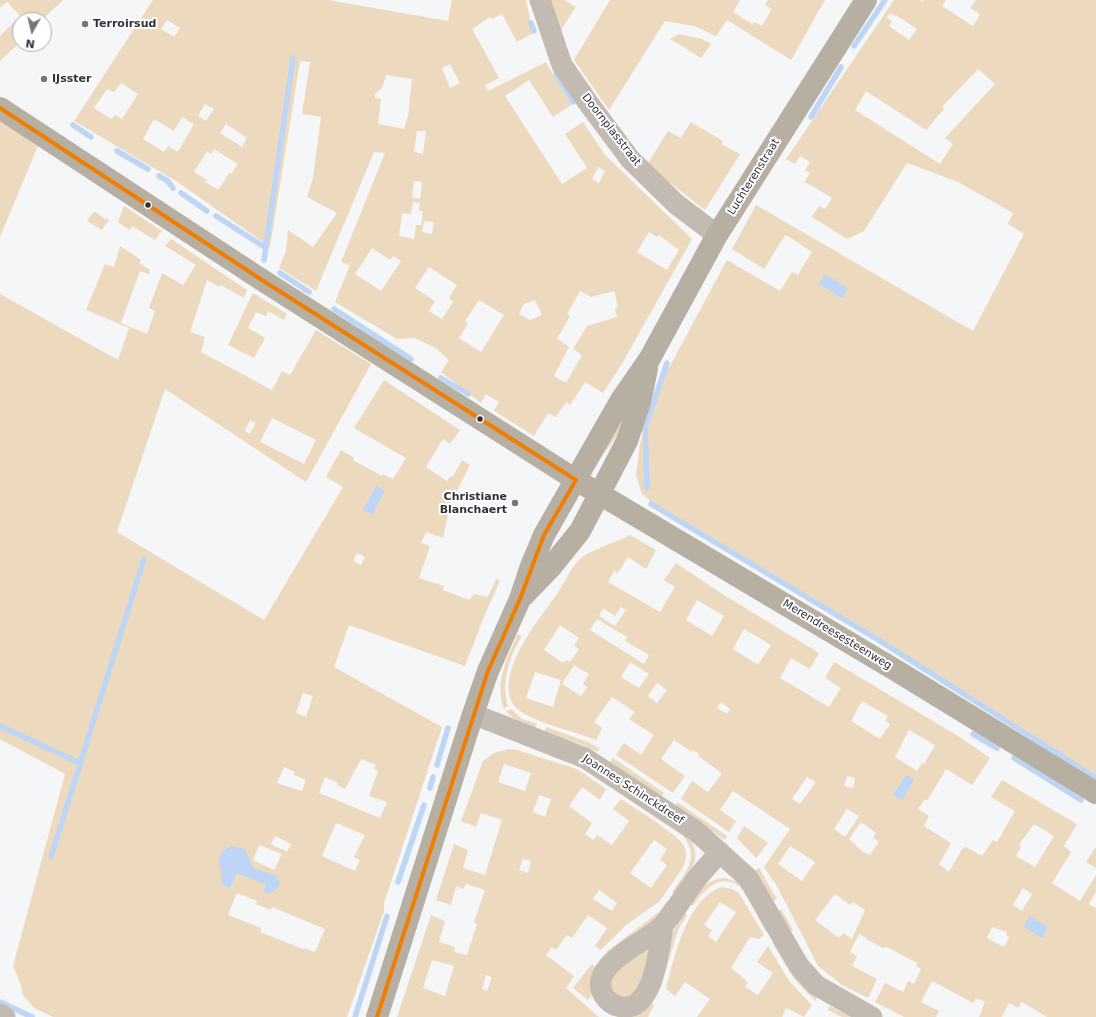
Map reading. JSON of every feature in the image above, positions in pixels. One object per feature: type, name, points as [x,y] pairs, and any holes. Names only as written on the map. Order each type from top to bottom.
[{"type":"street","name":"Doornplasstraat","points":[[540,0],[562,65],[630,159],[676,204],[717,235]]},
{"type":"street","name":"Luchterenstraat","points":[[520,599],[531,566],[544,535],[621,400],[650,358],[717,235],[866,0]]},
{"type":"street","name":"Merendreesesteenweg","points":[[0,108],[262,280],[576,480],[897,671],[1096,793]]},
{"type":"street","name":"Luchterenstraat","points":[[520,599],[551,567],[580,531],[600,494],[627,441],[640,402],[650,358]]},
{"type":"street","points":[[377,1017],[473,714],[488,671],[520,599]]},
{"type":"street","name":"Joannes Schinckdreef","points":[[473,714],[585,758],[696,830],[748,878],[799,966],[816,985],[872,1017]]},
{"type":"street","points":[[663,926],[694,883],[720,852]]},
{"type":"street","points":[[0,1014],[5,1017]]},
{"type":"shaded area","points":[[0,0],[63,0],[50,12],[16,12],[7,2],[0,8]]},
{"type":"shaded area","points":[[153,0],[328,0],[448,21],[452,0],[526,0],[533,33],[517,42],[502,14],[492,19],[490,17],[472,29],[499,78],[485,85],[488,91],[546,62],[571,105],[553,117],[529,80],[505,96],[562,184],[587,168],[565,134],[583,122],[605,155],[692,239],[623,362],[603,393],[585,382],[570,405],[566,402],[556,417],[548,413],[534,436],[494,411],[499,402],[486,394],[481,403],[441,372],[449,360],[436,348],[414,338],[397,339],[335,302],[350,265],[341,262],[385,153],[374,152],[316,291],[279,268],[286,251],[288,230],[313,247],[337,213],[307,197],[313,178],[321,117],[302,114],[310,62],[300,61],[270,247],[176,181],[74,121]],"holes":[[[167,20],[180,28],[174,37],[161,29]],[[450,64],[460,83],[450,88],[442,68]],[[386,75],[412,79],[408,116],[404,129],[378,124],[381,99],[375,98],[375,94],[382,88]],[[121,83],[138,94],[122,119],[115,115],[111,119],[94,108],[107,89],[114,92]],[[205,104],[214,109],[206,121],[198,116]],[[182,117],[194,124],[178,152],[168,146],[164,152],[143,139],[154,119],[174,131]],[[226,124],[247,138],[242,147],[220,133]],[[417,131],[426,131],[423,154],[414,152]],[[214,149],[238,164],[231,174],[229,173],[218,190],[205,182],[207,180],[194,172],[207,151],[211,154]],[[598,167],[605,171],[599,183],[592,179]],[[414,181],[422,182],[420,199],[412,198]],[[413,202],[420,203],[419,211],[423,211],[421,225],[416,225],[414,239],[399,236],[402,213],[411,214]],[[424,221],[434,222],[432,234],[422,232]],[[649,232],[657,237],[659,235],[679,250],[667,270],[637,252]],[[372,248],[390,260],[393,256],[401,261],[381,291],[355,274]],[[429,267],[457,285],[449,298],[453,302],[442,319],[429,311],[435,301],[415,288]],[[580,291],[591,297],[614,291],[618,307],[615,309],[617,317],[587,326],[573,349],[582,355],[566,383],[554,376],[569,347],[557,339],[570,316],[567,314]],[[479,300],[504,315],[481,352],[459,338],[468,324],[465,321]],[[535,300],[542,315],[530,320],[519,314],[524,304]]]},
{"type":"shaded area","points":[[550,0],[565,0],[576,7],[559,33]]},
{"type":"shaded area","points":[[610,0],[740,0],[733,12],[752,24],[754,22],[762,26],[772,9],[765,5],[768,0],[825,0],[791,60],[727,20],[716,36],[694,26],[665,21],[609,110],[574,60]]},
{"type":"shaded area","points":[[894,0],[920,0],[923,2],[924,0],[946,0],[942,6],[973,26],[980,14],[970,8],[976,0],[1096,0],[1096,775],[660,509],[642,494],[636,475],[640,443],[658,388],[727,260],[780,291],[792,272],[798,275],[812,252],[785,235],[764,269],[732,249],[756,205],[973,331],[1024,234],[1008,224],[1013,213],[958,182],[907,163],[864,231],[847,239],[812,217],[819,206],[825,209],[832,198],[807,183],[804,183],[810,173],[805,170],[810,162],[800,156],[795,164],[786,159]],"holes":[[[890,13],[895,16],[896,15],[917,29],[909,40],[889,26],[892,21],[887,18]],[[978,69],[995,84],[945,138],[953,144],[940,164],[855,110],[866,91],[926,130],[944,109],[942,107]]]},
{"type":"shaded area","points":[[12,24],[12,50],[0,61],[0,36]]},
{"type":"shaded area","points":[[679,34],[702,39],[711,44],[701,58],[670,39]]},
{"type":"shaded area","points":[[0,120],[38,146],[0,237]]},
{"type":"shaded area","points":[[691,122],[723,141],[721,144],[740,154],[705,210],[647,165],[668,131],[681,138]]},
{"type":"shaded area","points":[[124,206],[162,231],[155,240],[132,226],[130,230],[118,222]]},
{"type":"shaded area","points":[[94,211],[105,219],[106,218],[109,220],[102,230],[87,221]]},
{"type":"shaded area","points":[[171,239],[247,290],[244,298],[221,285],[219,287],[207,280],[190,332],[205,337],[201,352],[272,390],[282,371],[290,375],[316,330],[371,364],[306,482],[165,389],[117,532],[264,620],[343,487],[326,477],[341,450],[354,458],[353,460],[382,476],[383,474],[393,479],[406,458],[354,428],[384,380],[460,430],[450,444],[443,439],[426,467],[447,481],[451,476],[453,477],[462,460],[470,465],[450,505],[443,538],[426,532],[421,543],[430,546],[419,578],[444,586],[443,590],[469,600],[474,594],[488,597],[496,579],[500,581],[485,614],[465,666],[349,625],[334,667],[442,727],[384,903],[384,911],[347,1017],[53,1017],[34,1008],[23,995],[20,982],[13,966],[65,774],[0,739],[0,294],[118,360],[129,328],[86,310],[105,264],[114,267],[120,246],[141,260],[139,263],[150,270],[149,274],[140,271],[121,323],[147,334],[155,311],[149,308],[162,273],[183,285],[196,265],[165,246]],"holes":[[[272,418],[316,440],[304,464],[260,442]],[[250,420],[256,423],[250,434],[245,431]],[[357,553],[365,557],[361,565],[353,561]],[[303,693],[313,696],[306,717],[296,713]],[[361,759],[376,765],[374,769],[378,771],[369,796],[387,802],[380,818],[319,793],[325,777],[338,783],[337,785],[345,789]],[[284,767],[295,772],[294,775],[306,780],[302,791],[277,783]],[[336,823],[365,835],[354,857],[360,860],[355,871],[322,856]],[[275,836],[291,844],[287,852],[271,844]],[[259,845],[282,854],[274,870],[253,860]],[[237,893],[257,901],[256,904],[271,910],[272,907],[325,929],[315,952],[304,948],[303,949],[260,932],[261,928],[228,915]]]},
{"type":"shaded area","points":[[253,293],[287,314],[284,320],[268,311],[266,316],[256,312],[248,328],[265,338],[254,358],[228,345]]},
{"type":"shaded area","points":[[628,406],[619,434],[604,453],[606,441]]},
{"type":"shaded area","points":[[630,535],[656,550],[646,569],[628,557],[618,573],[614,571],[608,582],[660,612],[675,587],[664,580],[676,563],[724,595],[819,653],[810,669],[791,658],[780,678],[829,707],[841,688],[825,678],[834,662],[958,736],[990,758],[972,785],[946,769],[927,801],[925,799],[918,809],[929,816],[924,826],[951,843],[939,864],[949,872],[962,849],[966,847],[982,856],[993,840],[997,842],[1015,811],[991,797],[1002,780],[1077,824],[1064,846],[1071,852],[1052,883],[1080,901],[1096,875],[1096,892],[1089,904],[1096,908],[1096,1017],[1047,1017],[1022,1002],[1018,1008],[1009,1003],[1002,1017],[979,1017],[985,1002],[976,998],[973,1003],[932,981],[921,1002],[939,1011],[936,1017],[904,1017],[875,1002],[885,983],[903,992],[908,981],[914,984],[921,969],[916,966],[917,963],[887,947],[883,948],[859,934],[850,952],[857,956],[852,966],[877,979],[868,998],[842,985],[818,966],[777,886],[764,867],[790,829],[733,791],[720,810],[736,821],[729,832],[681,799],[692,781],[708,792],[722,773],[698,756],[699,754],[693,750],[692,752],[674,740],[661,759],[685,776],[673,793],[616,755],[624,743],[641,755],[654,735],[629,719],[635,712],[612,697],[594,722],[602,728],[596,740],[538,720],[518,710],[513,704],[509,691],[510,676],[522,645],[532,629],[581,558],[590,552]],"holes":[[[697,600],[724,616],[712,636],[686,620]],[[621,607],[626,610],[615,626],[599,616],[603,608],[615,616]],[[597,619],[627,637],[625,641],[649,655],[644,664],[590,630]],[[560,625],[579,638],[574,646],[579,649],[570,662],[566,660],[563,663],[544,650]],[[744,629],[771,645],[758,665],[733,649]],[[630,662],[649,674],[639,688],[621,677]],[[574,665],[589,674],[583,684],[587,687],[581,696],[562,684]],[[535,672],[561,680],[553,707],[526,698]],[[657,683],[667,690],[657,703],[648,696]],[[862,701],[888,716],[885,721],[890,724],[880,739],[851,721]],[[721,702],[730,709],[727,714],[717,708]],[[909,730],[935,745],[924,764],[922,763],[917,771],[895,757]],[[847,776],[855,778],[853,788],[844,786]],[[807,777],[816,782],[800,804],[792,799]],[[847,809],[859,816],[845,837],[834,829]],[[861,822],[876,833],[873,838],[879,842],[870,855],[863,852],[849,839]],[[1034,824],[1054,836],[1035,867],[1016,856],[1021,847],[1019,845]],[[790,846],[815,862],[802,881],[778,864]],[[1023,888],[1032,894],[1022,911],[1013,905]],[[835,894],[850,905],[853,902],[865,910],[852,939],[843,933],[839,938],[815,920]],[[992,927],[1007,932],[1006,935],[1009,937],[1004,947],[987,938]]]},
{"type":"shaded area","points":[[518,634],[522,636],[510,661],[505,688],[508,706],[504,709],[501,699],[501,680],[506,661]]},
{"type":"shaded area","points":[[511,709],[522,719],[537,724],[535,729],[512,717],[506,711]]},
{"type":"shaded area","points":[[546,727],[600,748],[597,752],[578,743],[544,732]]},
{"type":"shaded area","points":[[509,749],[517,750],[577,769],[606,789],[600,800],[582,787],[569,806],[592,823],[585,834],[593,840],[597,835],[612,845],[629,821],[613,809],[621,799],[665,828],[680,841],[686,851],[683,867],[660,901],[626,925],[601,950],[595,946],[607,928],[588,915],[572,938],[567,935],[556,950],[552,947],[546,955],[574,976],[566,988],[599,1017],[397,1017],[431,915],[445,921],[439,942],[455,947],[454,952],[467,955],[477,924],[474,922],[485,890],[466,884],[464,889],[456,886],[451,905],[436,900],[454,844],[468,850],[463,868],[485,875],[502,820],[481,813],[476,827],[461,821],[483,761],[494,753]],"holes":[[[504,764],[531,773],[525,791],[498,782]],[[539,795],[551,799],[545,817],[533,812]],[[654,840],[667,849],[660,860],[667,865],[651,888],[630,873]],[[523,859],[531,861],[528,873],[519,870]],[[599,890],[617,903],[612,911],[593,899]],[[432,960],[454,966],[445,996],[423,988]],[[486,975],[492,977],[487,991],[482,989]]]},
{"type":"shaded area","points":[[613,758],[664,793],[661,797],[610,762]]},
{"type":"shaded area","points":[[622,795],[689,836],[695,853],[695,860],[690,874],[676,895],[672,892],[686,872],[691,858],[691,851],[688,844],[683,836]]},
{"type":"shaded area","points":[[677,802],[727,836],[725,840],[675,806]]},
{"type":"shaded area","points":[[744,826],[768,843],[756,858],[737,838]]},
{"type":"shaded area","points":[[1096,847],[1096,868],[1086,862]]},
{"type":"shaded area","points":[[759,868],[777,899],[772,902],[755,871]]},
{"type":"shaded area","points":[[725,878],[741,883],[769,927],[766,932],[743,890],[732,882],[718,882],[706,890],[693,906],[689,904],[704,886],[713,881]]},
{"type":"shaded area","points":[[722,887],[732,889],[739,893],[764,935],[759,939],[750,937],[731,968],[748,982],[745,987],[758,995],[773,973],[757,962],[768,946],[790,982],[812,1005],[804,1017],[786,1008],[782,1017],[697,1017],[710,999],[685,982],[675,996],[666,989],[684,930],[700,903],[710,893]],"holes":[[[720,902],[736,912],[716,942],[708,936],[712,930],[704,925]]]},
{"type":"shaded area","points":[[667,901],[670,903],[663,914],[609,955],[606,952],[659,912]]},
{"type":"shaded area","points":[[781,909],[793,930],[790,932],[778,911]]},
{"type":"shaded area","points":[[684,912],[687,915],[678,930],[660,989],[657,987],[668,948],[674,929]]},
{"type":"shaded area","points":[[774,938],[817,997],[815,1001],[794,979],[772,942]]},
{"type":"shaded area","points":[[650,947],[650,957],[634,997],[616,1000],[608,983],[612,973]]},
{"type":"shaded area","points":[[592,964],[597,968],[594,993],[588,1000],[573,988]]},
{"type":"shaded area","points":[[650,1002],[654,1005],[648,1017],[634,1017],[634,1015]]},
{"type":"shaded area","points":[[830,1006],[851,1017],[842,1017],[828,1010]]},
{"type":"water","points":[[825,274],[848,288],[842,298],[819,284]]},
{"type":"water","points":[[376,486],[385,491],[372,515],[363,510]]},
{"type":"water","points":[[906,775],[914,780],[902,800],[893,795]]},
{"type":"water","points":[[232,846],[245,849],[253,868],[277,876],[280,884],[277,889],[269,894],[263,892],[266,885],[237,873],[230,888],[224,886],[221,881],[222,874],[219,860],[223,851]]},
{"type":"water","points":[[1030,916],[1048,927],[1042,938],[1023,926]]},
{"type":"waterway","points":[[854,46],[885,0]]},
{"type":"waterway","points":[[531,23],[534,31]]},
{"type":"waterway","points":[[264,260],[293,58]]},
{"type":"waterway","points":[[811,117],[841,67]]},
{"type":"waterway","points":[[556,74],[573,102]]},
{"type":"waterway","points":[[73,125],[91,137]]},
{"type":"waterway","points":[[117,151],[148,169]]},
{"type":"waterway","points":[[159,176],[168,181],[173,188]]},
{"type":"waterway","points":[[181,193],[207,211]]},
{"type":"waterway","points":[[216,216],[266,248]]},
{"type":"waterway","points":[[280,273],[309,292]]},
{"type":"waterway","points":[[334,309],[411,359]]},
{"type":"waterway","points":[[647,488],[645,427],[667,363]]},
{"type":"waterway","points":[[441,378],[468,394]]},
{"type":"waterway","points":[[651,504],[880,641],[1096,778]]},
{"type":"waterway","points":[[51,857],[144,559]]},
{"type":"waterway","points":[[0,726],[80,763]]},
{"type":"waterway","points":[[437,765],[448,728]]},
{"type":"waterway","points":[[973,734],[997,748]]},
{"type":"waterway","points":[[1014,758],[1081,800]]},
{"type":"waterway","points":[[430,788],[433,777]]},
{"type":"waterway","points":[[398,882],[424,805]]},
{"type":"waterway","points":[[355,1017],[387,916]]},
{"type":"waterway","points":[[0,1002],[32,1017]]},
{"type":"transit line","points":[[0,108],[262,280],[576,480]]},
{"type":"transit line","points":[[377,1017],[488,671],[520,599],[544,535],[576,480]]},
{"type":"place","name":"Terroirsud","points":[[85,24]]},
{"type":"place","name":"IJsster","points":[[44,79]]},
{"type":"place","name":"Christiane Blanchaert","points":[[515,503]]}]
